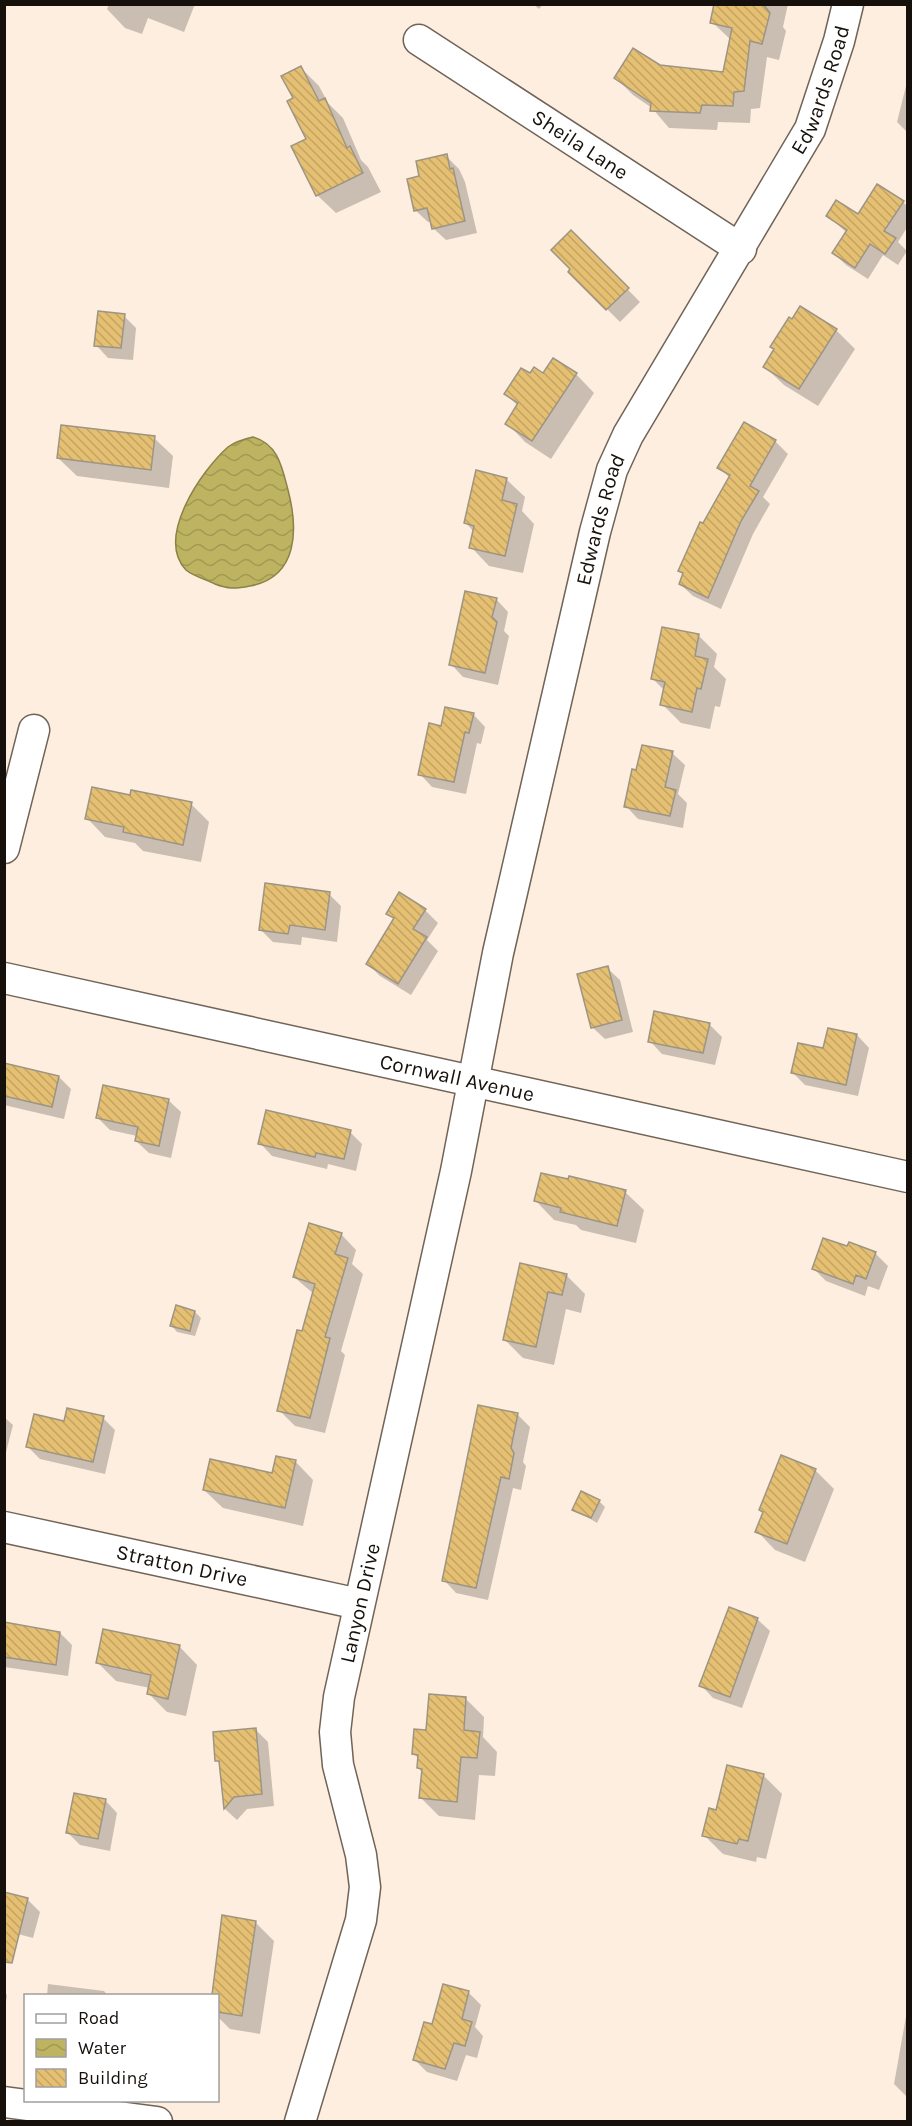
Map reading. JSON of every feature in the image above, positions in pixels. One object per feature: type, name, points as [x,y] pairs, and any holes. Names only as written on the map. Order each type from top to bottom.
[{"type":"street","name":"Edwards Road","points":[[474,1080],[498,953],[595,532],[612,470],[628,435],[741,249],[810,129],[839,41],[848,4]]},
{"type":"street","name":"Sheila Lane","points":[[420,40],[741,249]]},
{"type":"street","points":[[4,848],[34,730]]},
{"type":"street","name":"Cornwall Avenue","points":[[4,978],[908,1177]]},
{"type":"street","name":"Lanyon Drive","points":[[300,2121],[361,1920],[364,1887],[361,1855],[338,1766],[335,1732],[339,1697],[474,1080]]},
{"type":"street","name":"Stratton Drive","points":[[4,1527],[359,1604]]},
{"type":"street","points":[[4,2102],[157,2121]]},
{"type":"water","points":[[253,437],[268,445],[278,457],[281,465],[293,520],[291,549],[278,573],[266,581],[245,587],[228,588],[200,578],[186,570],[178,556],[176,540],[186,505],[206,471],[228,447]]},
{"type":"building","points":[[714,4],[763,4],[770,13],[762,44],[750,41],[744,91],[734,92],[733,106],[702,105],[700,113],[650,111],[651,103],[614,78],[633,48],[660,65],[723,72],[732,28],[710,23]]},
{"type":"building","points":[[301,66],[319,101],[325,98],[347,148],[350,146],[363,173],[316,196],[291,146],[306,139],[287,101],[293,98],[281,76]]},
{"type":"building","points":[[447,154],[450,169],[453,168],[465,221],[432,229],[427,208],[414,211],[407,179],[419,176],[416,161]]},
{"type":"building","points":[[877,184],[904,201],[884,231],[896,238],[885,254],[870,244],[855,268],[832,253],[847,230],[826,216],[836,200],[858,214]]},
{"type":"building","points":[[571,230],[629,288],[606,310],[568,272],[570,269],[551,250]]},
{"type":"building","points":[[800,306],[837,329],[799,389],[763,367],[774,349],[770,347],[789,317],[792,319]]},
{"type":"building","points":[[98,311],[125,314],[121,348],[94,346]]},
{"type":"building","points":[[553,358],[577,373],[532,441],[505,424],[518,403],[504,394],[521,368],[530,373],[534,367],[543,373]]},
{"type":"building","points":[[744,422],[776,440],[750,486],[759,491],[741,521],[708,598],[679,584],[683,573],[678,571],[700,522],[703,523],[730,475],[717,468]]},
{"type":"building","points":[[61,425],[155,436],[151,470],[57,458]]},
{"type":"building","points":[[476,470],[507,478],[502,500],[517,504],[505,556],[469,548],[474,526],[464,523]]},
{"type":"building","points":[[465,591],[497,598],[492,617],[497,622],[485,673],[449,665]]},
{"type":"building","points":[[662,627],[699,634],[695,656],[708,659],[701,689],[697,688],[692,712],[660,705],[665,682],[651,679]]},
{"type":"building","points":[[445,707],[474,713],[469,733],[465,732],[454,782],[418,775],[429,723],[441,726]]},
{"type":"building","points":[[642,745],[673,751],[665,787],[676,790],[670,816],[624,807],[632,769],[636,770]]},
{"type":"building","points":[[92,787],[130,795],[131,790],[192,802],[183,845],[123,832],[124,827],[85,819]]},
{"type":"building","points":[[265,883],[330,892],[325,930],[290,925],[288,934],[259,930]]},
{"type":"building","points":[[399,892],[426,909],[413,929],[427,937],[398,984],[366,964],[394,918],[386,914]]},
{"type":"building","points":[[608,966],[622,1020],[591,1028],[577,974]]},
{"type":"building","points":[[654,1011],[710,1023],[703,1053],[648,1042]]},
{"type":"building","points":[[828,1028],[857,1034],[846,1085],[791,1073],[798,1043],[823,1048]]},
{"type":"building","points":[[4,1063],[59,1076],[52,1107],[4,1096]]},
{"type":"building","points":[[103,1085],[169,1099],[159,1146],[135,1141],[138,1127],[96,1118]]},
{"type":"building","points":[[266,1110],[351,1130],[344,1159],[316,1153],[315,1157],[258,1144]]},
{"type":"building","points":[[541,1173],[568,1179],[569,1176],[626,1190],[617,1226],[560,1212],[561,1208],[534,1201]]},
{"type":"building","points":[[309,1223],[342,1233],[335,1254],[348,1258],[325,1337],[330,1338],[310,1418],[277,1411],[297,1330],[302,1331],[315,1284],[293,1277]]},
{"type":"building","points":[[823,1238],[847,1246],[849,1242],[876,1252],[866,1279],[856,1275],[853,1284],[812,1269]]},
{"type":"building","points":[[520,1263],[567,1274],[562,1295],[548,1292],[536,1347],[503,1340]]},
{"type":"building","points":[[176,1305],[195,1311],[190,1331],[170,1326]]},
{"type":"building","points":[[478,1405],[518,1413],[511,1448],[514,1453],[509,1479],[501,1477],[476,1588],[442,1581]]},
{"type":"building","points":[[67,1408],[104,1416],[93,1462],[26,1447],[34,1414],[64,1421]]},
{"type":"building","points":[[781,1455],[816,1469],[787,1544],[755,1532],[763,1512],[759,1510]]},
{"type":"building","points":[[276,1456],[296,1460],[285,1508],[203,1490],[210,1459],[272,1473]]},
{"type":"building","points":[[581,1491],[600,1500],[591,1518],[572,1510]]},
{"type":"building","points":[[729,1607],[758,1618],[730,1697],[699,1686]]},
{"type":"building","points":[[4,1622],[60,1632],[56,1665],[4,1657]]},
{"type":"building","points":[[103,1629],[180,1645],[168,1699],[147,1694],[151,1675],[96,1663]]},
{"type":"building","points":[[429,1694],[466,1697],[464,1730],[480,1732],[477,1758],[461,1757],[457,1802],[419,1798],[422,1769],[417,1768],[418,1755],[412,1754],[414,1729],[426,1730]]},
{"type":"building","points":[[256,1728],[262,1794],[234,1797],[224,1809],[219,1761],[215,1761],[213,1732]]},
{"type":"building","points":[[727,1765],[764,1774],[748,1841],[739,1839],[737,1844],[702,1836],[709,1808],[716,1810]]},
{"type":"building","points":[[74,1793],[106,1799],[98,1839],[66,1833]]},
{"type":"building","points":[[4,1892],[28,1898],[12,1963],[4,1962]]},
{"type":"building","points":[[222,1915],[256,1921],[242,2016],[219,2012],[219,1994],[212,1994]]},
{"type":"building","points":[[443,1984],[469,1991],[462,2019],[472,2022],[465,2046],[454,2043],[445,2069],[413,2060],[424,2022],[432,2024]]}]
